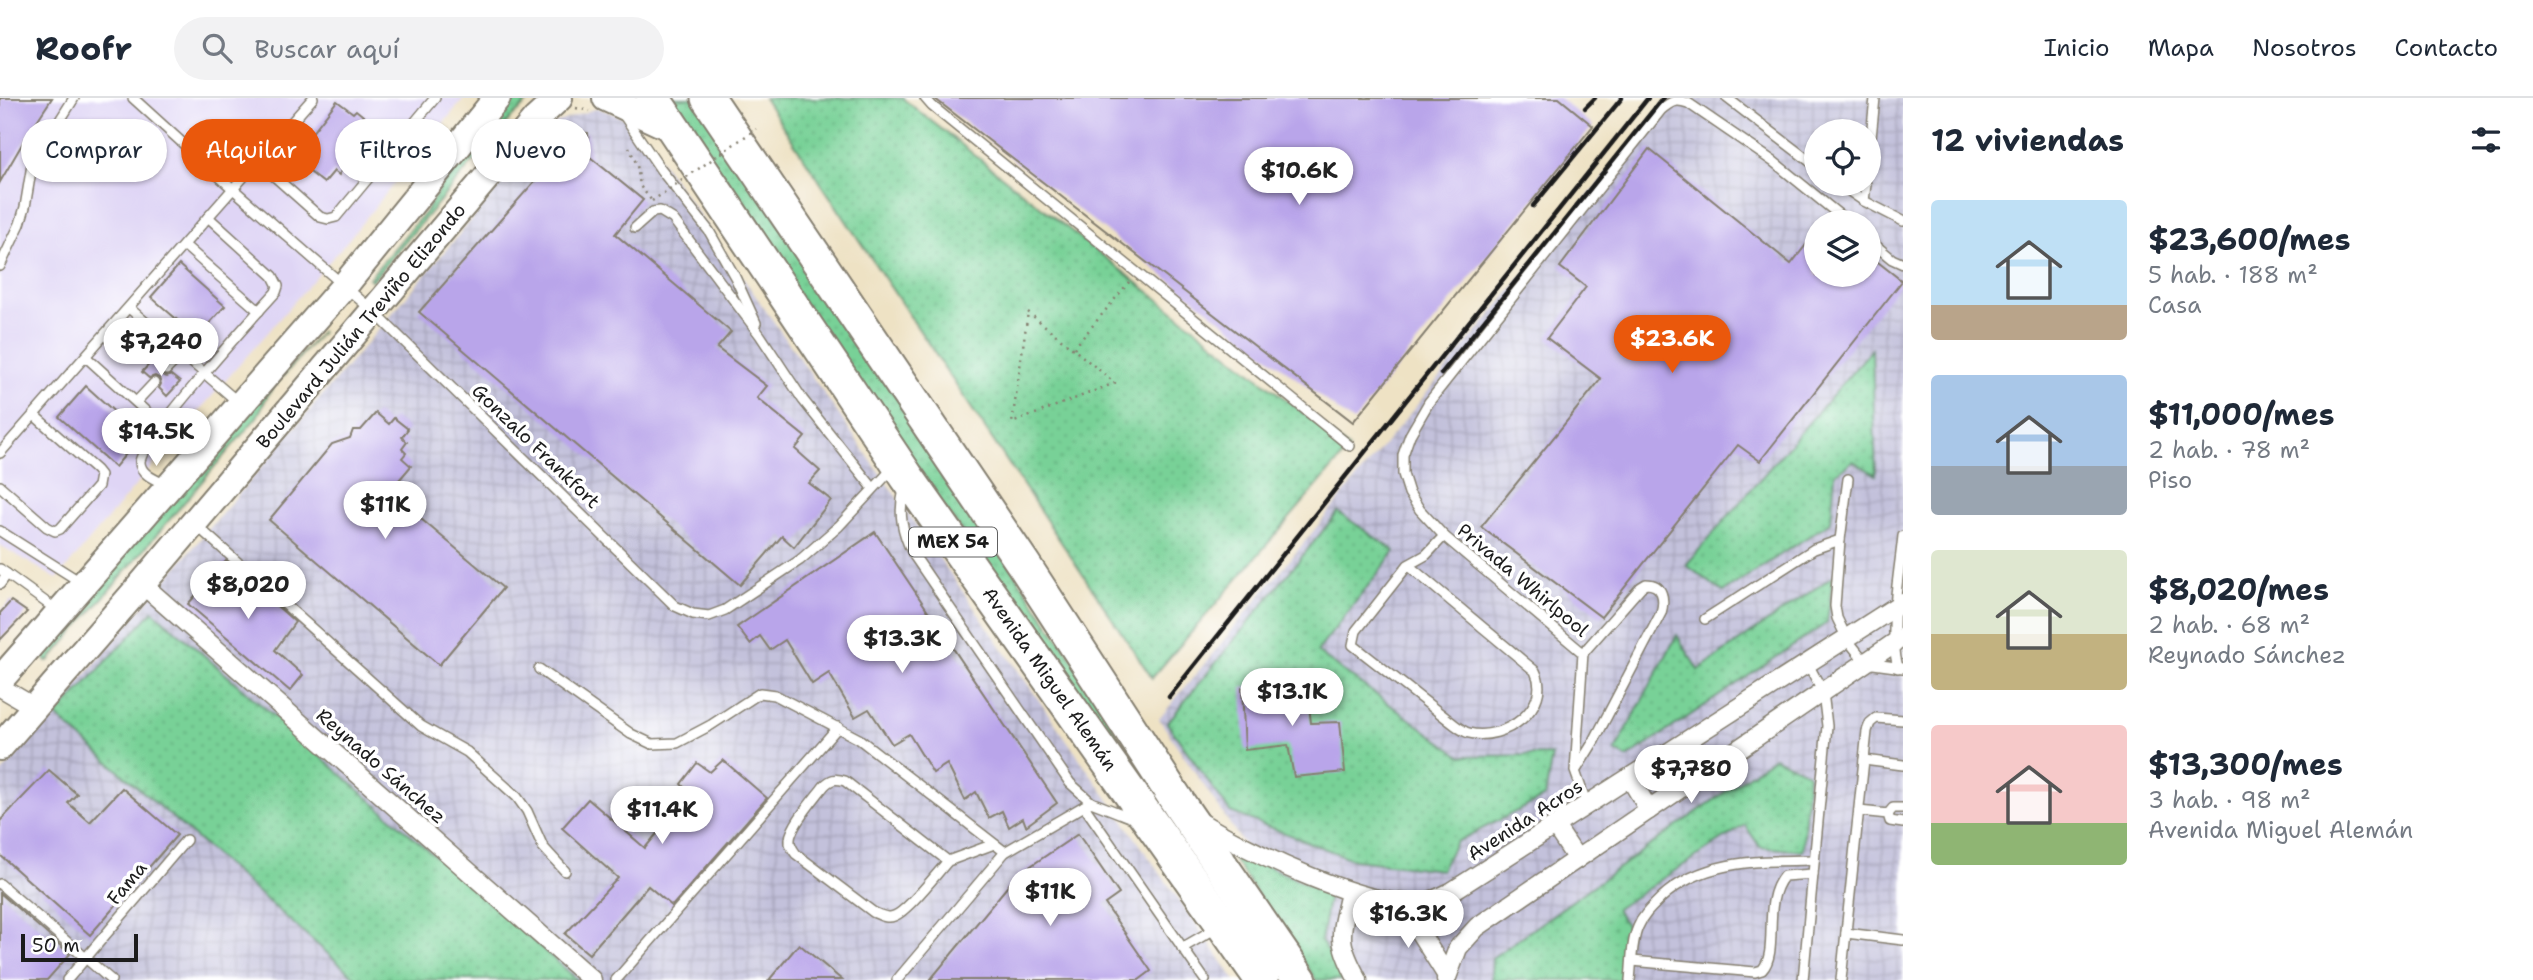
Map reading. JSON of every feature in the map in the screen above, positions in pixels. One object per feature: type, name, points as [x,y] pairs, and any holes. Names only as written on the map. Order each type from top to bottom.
[{"type":"highway","name":"Avenida Miguel Alemán","points":[[653,98],[675,130],[719,223],[817,340],[903,470],[1262,980]]},
{"type":"highway","name":"Avenida Miguel Alemán","points":[[708,98],[1024,565],[1183,810],[1300,980]]},
{"type":"main road","name":"Boulevard Julián Treviño Elizondo","points":[[13,693],[142,584],[216,497],[360,298],[467,136],[497,98]]},
{"type":"main road","name":"Boulevard Julián Treviño Elizondo","points":[[536,119],[559,98]]},
{"type":"main road","points":[[607,102],[675,130]]},
{"type":"main road","name":"Boulevard Julián Treviño Elizondo","points":[[0,747],[13,693],[59,612],[83,583],[241,405],[360,298],[474,182]]},
{"type":"main road","points":[[0,728],[13,693],[82,604],[83,583]]},
{"type":"street","name":"Reynado Sánchez","points":[[142,584],[592,980]]},
{"type":"street","name":"Avenida Acros","points":[[1183,810],[1224,837],[1350,893],[1401,904],[1425,903],[1451,892],[1899,605]]},
{"type":"street","points":[[1446,978],[1458,948],[1477,927],[1899,640]]},
{"type":"street","points":[[1630,778],[1649,810]]},
{"type":"street","points":[[1555,826],[1577,859]]},
{"type":"street","points":[[1350,893],[1341,942],[1358,980]]},
{"type":"street","points":[[1401,904],[1446,978]]},
{"type":"lane","points":[[0,267],[25,207],[32,165],[74,98]]},
{"type":"lane","name":"Gonzalo Frankfort","points":[[133,98],[360,298],[675,606],[693,614],[709,615],[725,610],[800,560],[839,526],[873,488]]},
{"type":"lane","points":[[294,119],[313,98]]},
{"type":"lane","points":[[281,182],[320,217],[336,217],[435,98]]},
{"type":"lane","points":[[925,98],[1350,446]]},
{"type":"lane","points":[[1727,98],[1804,157]]},
{"type":"lane","points":[[1873,119],[1875,98]]},
{"type":"lane","name":"Privada Whirlpool","points":[[1587,805],[1575,771],[1583,653],[1444,536],[1420,510],[1409,493],[1403,474],[1403,456],[1410,435],[1429,402],[1670,102],[1678,100],[1688,103],[1774,162],[1833,210]]},
{"type":"lane","points":[[607,102],[661,170],[719,223],[735,277],[760,335]]},
{"type":"lane","points":[[0,453],[237,182]]},
{"type":"lane","points":[[1857,196],[1903,221]]},
{"type":"lane","points":[[1864,201],[1865,196]]},
{"type":"lane","points":[[635,228],[653,212],[667,213],[760,335],[803,400],[873,488],[903,470]]},
{"type":"lane","points":[[170,487],[145,473],[140,464],[144,453],[162,426],[276,292],[278,286],[276,280],[208,217]]},
{"type":"lane","points":[[184,245],[259,311]]},
{"type":"lane","points":[[1881,248],[1903,264]]},
{"type":"lane","points":[[129,308],[241,405]]},
{"type":"lane","points":[[166,370],[182,354]]},
{"type":"lane","points":[[86,357],[162,426]]},
{"type":"lane","points":[[137,401],[154,383]]},
{"type":"lane","points":[[0,486],[55,531],[67,522],[98,486],[100,475],[96,470],[34,415]]},
{"type":"lane","points":[[903,470],[900,515],[905,538],[914,554],[1205,980]]},
{"type":"lane","points":[[1848,479],[1840,540],[1835,606],[1837,618],[1847,639],[1866,663],[1901,668]]},
{"type":"lane","points":[[194,523],[421,726],[467,752],[517,797],[527,811],[543,847],[565,871]]},
{"type":"lane","points":[[0,531],[83,583]]},
{"type":"lane","points":[[1408,565],[1535,671],[1540,680],[1541,691],[1536,702],[1514,725],[1480,734],[1469,733],[1353,646],[1356,631],[1408,565],[1426,555],[1444,536]]},
{"type":"lane","points":[[1901,668],[1894,653],[1899,640],[1903,537]]},
{"type":"lane","points":[[1705,619],[1814,550],[1840,540]]},
{"type":"lane","points":[[0,584],[4,571],[59,612]]},
{"type":"lane","points":[[1575,771],[1594,741],[1661,612],[1663,595],[1658,588],[1652,584],[1641,587],[1583,653]]},
{"type":"lane","points":[[1803,980],[1827,726],[1823,692],[1808,664]]},
{"type":"lane","points":[[539,669],[631,734],[652,744],[677,743],[760,693],[775,695],[859,739],[1005,852]]},
{"type":"lane","points":[[1841,980],[1870,723],[1876,718],[1903,720]]},
{"type":"lane","points":[[616,980],[838,727]]},
{"type":"lane","points":[[1864,760],[1903,765]]},
{"type":"lane","points":[[948,860],[845,781],[837,778],[829,780],[824,786],[790,838],[791,847],[796,854],[873,912],[884,917],[894,916],[904,909],[948,860],[994,844]]},
{"type":"lane","points":[[897,980],[1005,852],[1087,804],[1152,824]]},
{"type":"lane","points":[[1888,814],[1893,808],[1903,808]]},
{"type":"lane","points":[[1858,811],[1888,814]]},
{"type":"lane","points":[[1888,814],[1891,821],[1903,823]]},
{"type":"lane","name":"Fama","points":[[67,980],[187,840]]},
{"type":"lane","points":[[1630,980],[1638,927],[1646,913],[1669,891],[1695,874],[1734,864],[1813,860]]},
{"type":"lane","points":[[1632,961],[1755,972],[1762,970],[1769,959],[1772,899],[1777,884],[1784,876],[1812,874]]},
{"type":"lane","points":[[0,884],[111,980]]},
{"type":"lane","points":[[1182,948],[1222,924]]},
{"type":"lane","points":[[1846,933],[1903,940]]},
{"type":"path","points":[[536,119],[552,117],[577,107],[607,102]]},
{"type":"path","points":[[628,145],[637,165],[640,186],[652,201],[756,129]]},
{"type":"path","points":[[1073,349],[1137,273]]},
{"type":"path","points":[[1028,312],[1073,349],[1115,383],[1012,423],[1028,312]]},
{"type":"shaded area","points":[[0,98],[464,98],[447,119],[335,119],[335,182],[395,182],[57,579],[0,545]]},
{"type":"shaded area","points":[[1669,98],[1903,98],[1903,980],[1335,980],[1159,719]]},
{"type":"shaded area","points":[[597,108],[633,121],[1235,980],[0,980],[0,775],[504,182],[591,182],[591,119],[567,119]]},
{"type":"green space","points":[[509,98],[532,98],[510,119],[492,119]]},
{"type":"green space","points":[[662,98],[695,98],[1073,660],[1160,807],[1039,644]]},
{"type":"green space","points":[[764,98],[902,98],[1349,449],[1152,678]]},
{"type":"green space","points":[[471,145],[471,164],[457,181],[457,163]]},
{"type":"green space","points":[[444,182],[456,182],[372,281],[369,278],[426,211]]},
{"type":"green space","points":[[322,331],[270,391],[257,417],[49,661],[46,661],[43,655],[103,585],[121,554]]},
{"type":"green space","points":[[1872,349],[1876,475],[1853,461],[1835,474],[1831,522],[1723,592],[1686,565]]},
{"type":"green space","points":[[1338,512],[1395,551],[1317,652],[1461,756],[1552,755],[1545,797],[1456,842],[1441,870],[1354,860],[1230,812],[1167,723]]},
{"type":"green space","points":[[1833,576],[1827,623],[1627,758],[1615,751],[1677,635],[1698,670]]},
{"type":"green space","points":[[153,611],[578,980],[358,980],[56,716]]},
{"type":"green space","points":[[1774,757],[1808,773],[1803,851],[1760,847],[1745,825],[1616,909],[1629,930],[1623,980],[1491,980],[1492,958]]},
{"type":"green space","points":[[1225,847],[1329,894],[1321,941],[1347,980],[1316,980]]},
{"type":"building","points":[[0,98],[52,98],[38,119],[21,119],[21,146],[0,182]]},
{"type":"building","points":[[934,98],[1559,98],[1593,126],[1353,422]]},
{"type":"building","points":[[337,101],[367,119],[335,119],[335,172],[324,183],[321,181],[321,121]]},
{"type":"building","points":[[1649,149],[1791,264],[1804,247],[1804,287],[1881,287],[1881,264],[1902,281],[1760,461],[1738,445],[1601,617],[1481,527],[1601,379],[1547,338],[1586,287],[1560,267]]},
{"type":"building","points":[[591,158],[643,200],[615,234],[731,332],[717,348],[767,386],[757,398],[805,437],[795,449],[820,471],[809,483],[831,500],[794,547],[782,536],[740,585],[419,312],[534,182],[591,182]]},
{"type":"building","points":[[179,265],[225,306],[197,337],[151,297]]},
{"type":"building","points":[[154,359],[161,365],[159,371],[162,375],[171,375],[180,382],[167,396],[159,388],[159,378],[149,378],[142,372]]},
{"type":"building","points":[[86,386],[141,436],[115,467],[59,417]]},
{"type":"building","points":[[376,413],[389,424],[394,418],[408,429],[402,437],[407,442],[402,449],[406,453],[402,458],[411,466],[389,492],[503,588],[439,665],[269,520],[332,444],[350,438],[353,430],[361,430]]},
{"type":"building","points":[[875,532],[1057,803],[1026,826],[1023,818],[1009,827],[1002,811],[989,818],[976,792],[965,800],[947,764],[933,773],[909,734],[892,744],[869,709],[855,717],[829,673],[812,684],[785,640],[770,650],[760,636],[750,644],[737,627]]},
{"type":"building","points":[[226,561],[295,622],[275,650],[303,675],[290,691],[188,604]]},
{"type":"building","points":[[11,601],[27,612],[0,640],[0,613]]},
{"type":"building","points":[[1306,679],[1311,723],[1340,722],[1345,772],[1294,777],[1288,745],[1245,750],[1242,688]]},
{"type":"building","points":[[723,760],[767,798],[672,906],[648,886],[589,954],[565,934],[618,878],[562,828],[588,799],[645,848],[690,794],[681,784],[697,763],[710,772]]},
{"type":"building","points":[[49,770],[77,794],[68,803],[90,822],[122,788],[177,835],[90,935],[0,855],[0,821]]},
{"type":"building","points":[[1078,834],[1119,894],[1105,904],[1151,971],[1139,980],[930,980],[1016,876]]},
{"type":"building","points":[[0,893],[70,954],[47,980],[0,980]]},
{"type":"building","points":[[799,944],[842,980],[769,980]]},
{"type":"railway","points":[[1585,108],[1595,98]]},
{"type":"railway","points":[[1533,206],[1622,98]]},
{"type":"railway","points":[[1169,697],[1648,98]]},
{"type":"railway","points":[[1441,374],[1663,98]]}]
